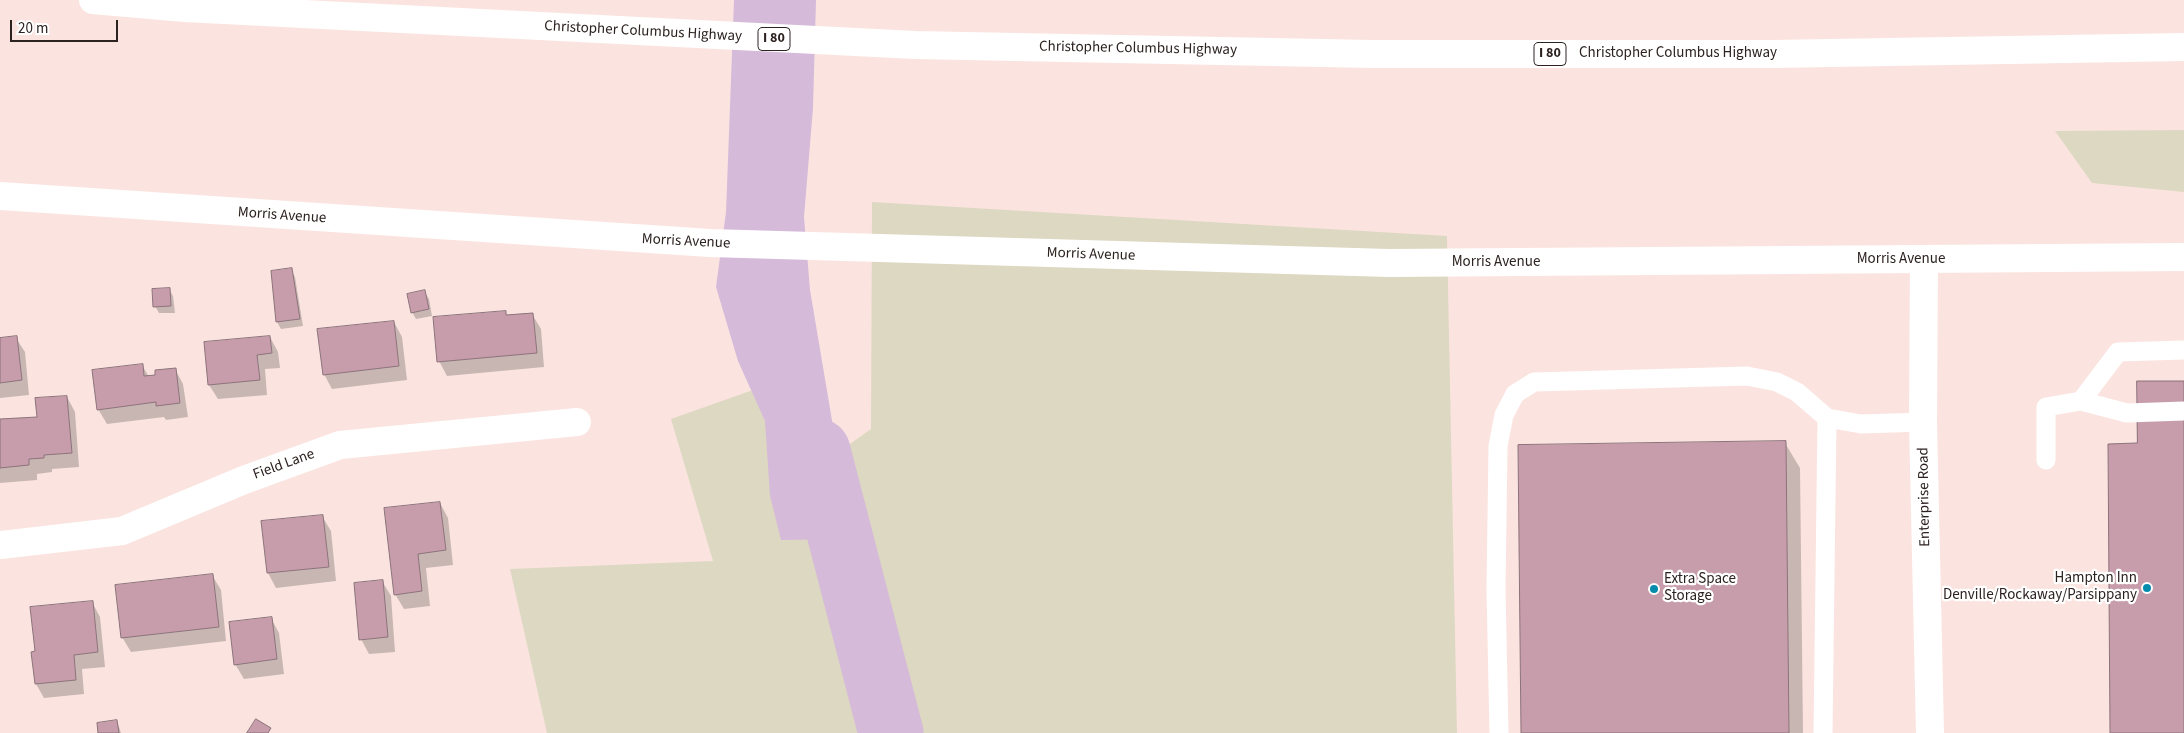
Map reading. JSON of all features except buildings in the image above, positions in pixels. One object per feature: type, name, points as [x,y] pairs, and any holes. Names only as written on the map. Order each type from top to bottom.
[{"type":"main road","name":"Christopher Columbus Highway","points":[[93,0],[195,8],[633,32],[915,45],[1373,54],[1772,54],[2184,46]]},
{"type":"main road","name":"Morris Avenue","points":[[0,196],[710,243],[1390,263],[2184,257]]},
{"type":"main road","name":"Enterprise Road","points":[[1924,260],[1923,422],[1930,733]]},
{"type":"main road","name":"Field Lane","points":[[0,545],[122,531],[244,480],[340,445],[577,422]]},
{"type":"lane","points":[[2081,401],[2118,352],[2184,350]]},
{"type":"lane","points":[[1499,733],[1496,598],[1498,446],[1504,415],[1515,394],[1534,382],[1747,376],[1777,382],[1797,392],[1827,418],[1861,424],[1923,422]]},
{"type":"lane","points":[[2046,460],[2046,407],[2081,401],[2127,413],[2184,411]]},
{"type":"lane","points":[[1823,733],[1827,418]]},
{"type":"shaded area","points":[[734,0],[816,0],[813,108],[804,217],[810,290],[852,539],[781,540],[770,496],[765,421],[738,361],[716,287],[726,212]]},
{"type":"shaded area","points":[[2184,130],[2184,192],[2092,183],[2055,131]]},
{"type":"shaded area","points":[[872,202],[1447,236],[1457,733],[547,733],[510,569],[713,561],[671,419],[767,385],[802,478],[871,429]]},
{"type":"waterway","points":[[818,451],[891,733]]},
{"type":"place","name":"Hampton Inn Denville/Rockaway/Parsippany","points":[[2147,588]]},
{"type":"place","name":"Extra Space Storage","points":[[1654,589]]}]
